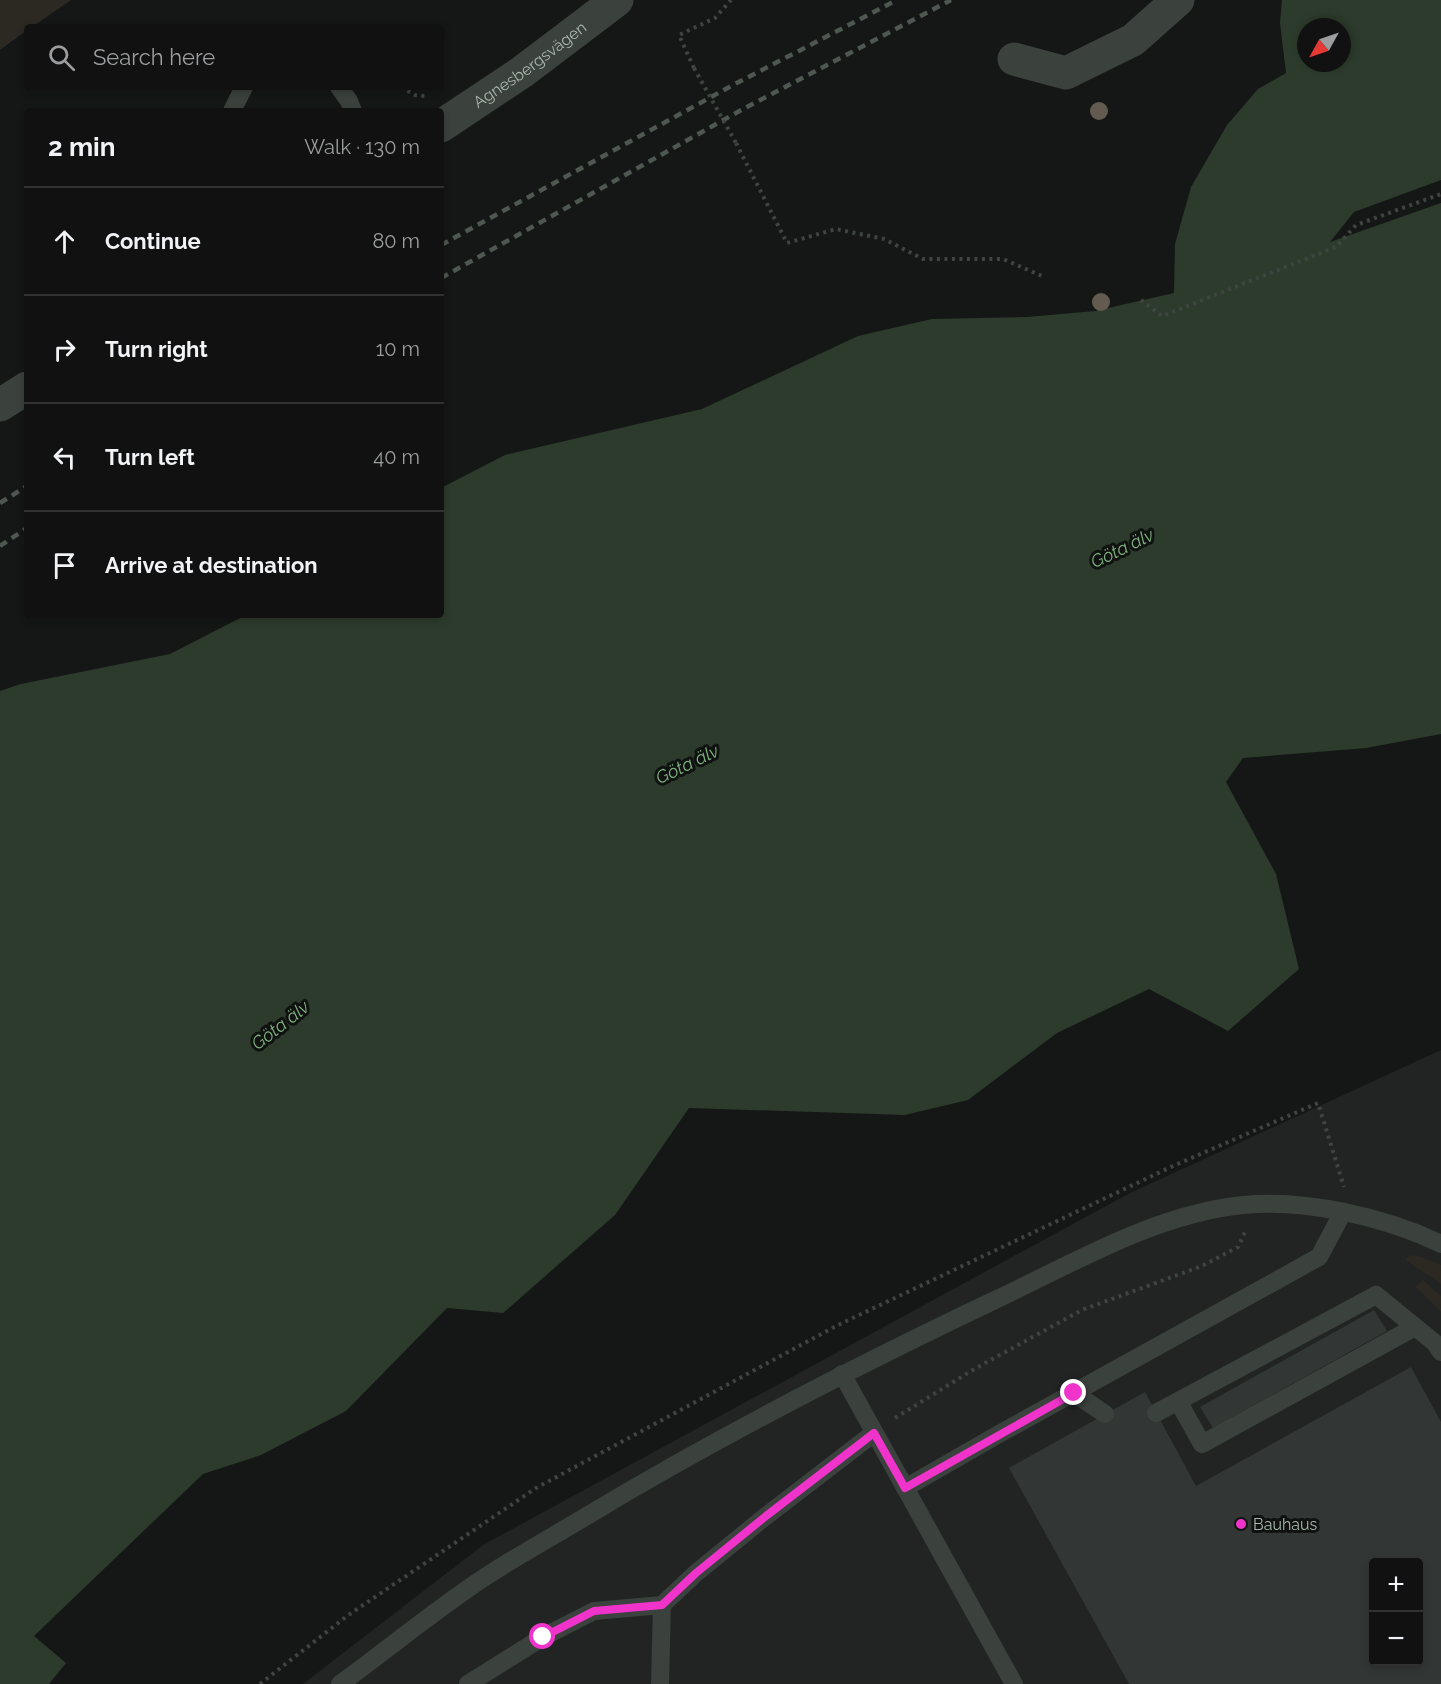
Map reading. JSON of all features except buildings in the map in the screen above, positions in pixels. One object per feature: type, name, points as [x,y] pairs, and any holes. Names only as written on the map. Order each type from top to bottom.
[{"type":"street","name":"Agnesbergsvägen","points":[[444,124],[522,72],[617,0]]},
{"type":"street","points":[[1014,59],[1066,73],[1133,40],[1178,0]]},
{"type":"street","points":[[0,405],[24,390]]},
{"type":"lane","points":[[234,108],[242,90]]},
{"type":"lane","points":[[341,90],[349,100],[351,108]]},
{"type":"lane","points":[[340,1684],[484,1578],[652,1477],[842,1374],[1125,1239],[1187,1215],[1244,1205],[1259,1205],[1302,1206],[1343,1212],[1414,1231],[1441,1244]]},
{"type":"lane","points":[[905,1488],[1319,1257],[1343,1212]]},
{"type":"lane","points":[[1156,1413],[1376,1295],[1435,1343],[1441,1352]]},
{"type":"lane","points":[[1178,1401],[1202,1444],[1415,1327]]},
{"type":"lane","points":[[842,1374],[1014,1684]]},
{"type":"lane","points":[[1074,1393],[1105,1414]]},
{"type":"lane","points":[[468,1684],[543,1637],[594,1611],[662,1605],[696,1573],[874,1433]]},
{"type":"lane","points":[[660,1684],[662,1605]]},
{"type":"path","points":[[731,0],[715,18],[679,35],[694,68],[736,143],[787,243],[836,229],[884,238],[923,259],[1003,260],[1042,276]]},
{"type":"path","points":[[1141,300],[1162,316],[1336,247],[1356,225],[1441,194]]},
{"type":"path","points":[[874,1433],[904,1411],[976,1368],[1082,1310],[1202,1266],[1239,1247],[1259,1205]]},
{"type":"shaded area","points":[[0,0],[71,0],[36,24],[24,24],[24,32],[0,50]]},
{"type":"shaded area","points":[[1441,1050],[1441,1684],[303,1684],[483,1545],[1128,1194]]},
{"type":"shaded area","points":[[1410,1255],[1441,1265],[1441,1284],[1408,1262],[1406,1259]]},
{"type":"shaded area","points":[[1423,1280],[1441,1296],[1441,1312],[1415,1287]]},
{"type":"water","name":"Göta älv","points":[[1282,0],[1441,0],[1441,180],[1354,212],[1330,242],[1441,203],[1441,734],[1366,748],[1243,758],[1226,782],[1276,874],[1299,969],[1228,1031],[1149,989],[1057,1033],[968,1100],[905,1115],[689,1108],[615,1215],[503,1313],[447,1308],[346,1411],[261,1455],[203,1474],[34,1636],[66,1663],[49,1684],[0,1684],[0,691],[21,684],[170,654],[240,618],[444,618],[444,486],[505,455],[702,409],[858,336],[932,319],[1027,317],[1095,311],[1174,293],[1175,244],[1191,187],[1227,125],[1258,89],[1286,73],[1280,23]]},
{"type":"railway","points":[[444,243],[733,85],[897,0]]},
{"type":"railway","points":[[444,276],[743,109],[951,0]]},
{"type":"railway","points":[[0,503],[24,488]]},
{"type":"railway","points":[[0,546],[24,530]]},
{"type":"place","name":"Bauhaus","points":[[1241,1524]]},
{"type":"route","points":[[543,1637],[594,1611],[662,1605],[696,1573],[766,1516],[874,1433],[905,1488],[1074,1393]]}]
